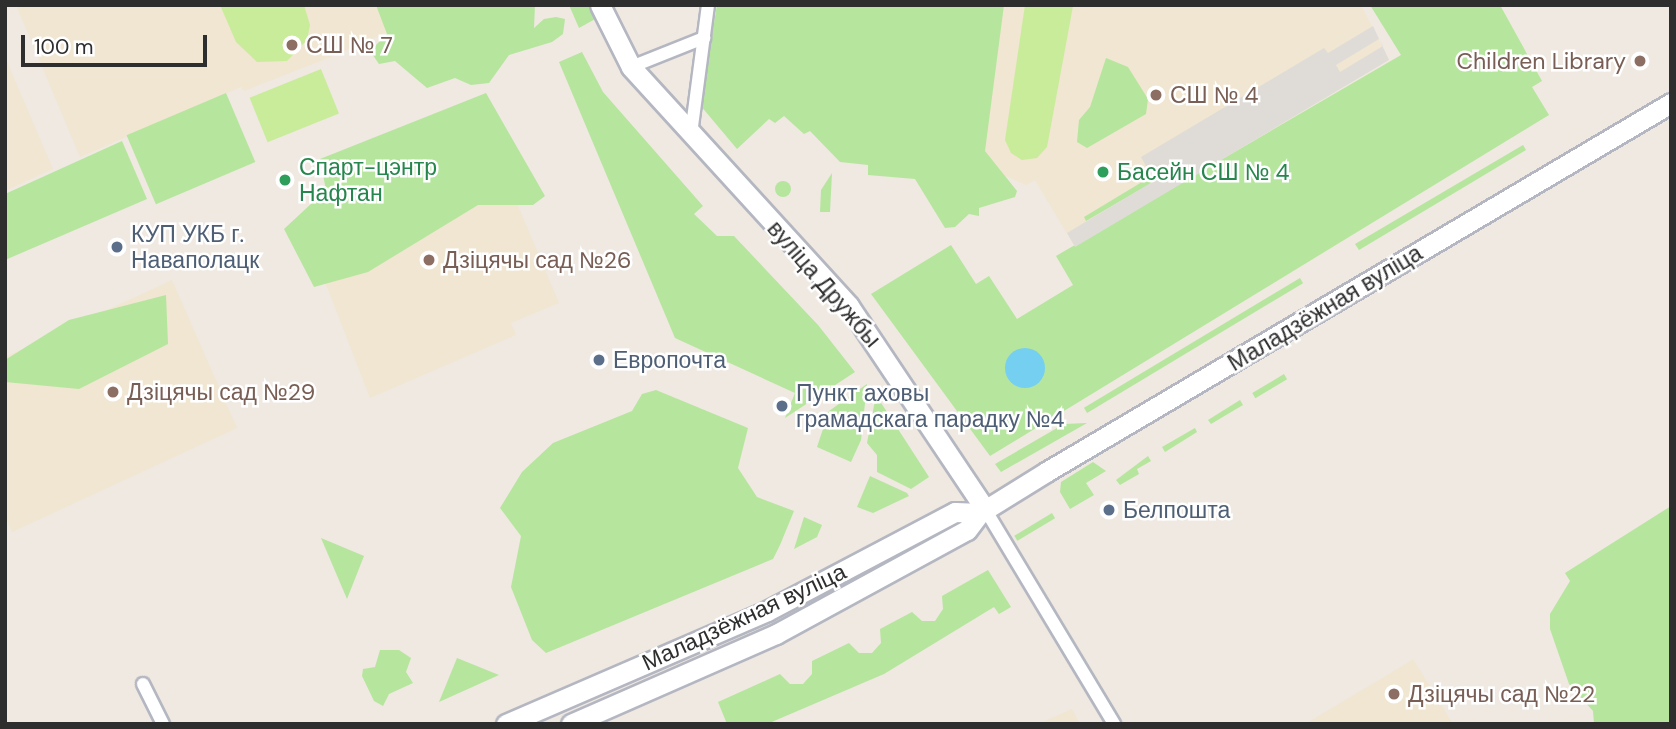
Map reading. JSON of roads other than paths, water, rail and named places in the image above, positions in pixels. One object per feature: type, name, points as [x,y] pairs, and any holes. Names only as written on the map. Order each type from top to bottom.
[{"type":"main road","name":"вуліца Дружбы","points":[[600,5],[631,67],[849,306],[982,511]]},
{"type":"main road","name":"Маладзёжная вуліца","points":[[571,724],[787,628],[967,530],[982,511],[1671,103]]},
{"type":"main road","name":"Маладзёжная вуліца","points":[[506,724],[767,611],[955,512],[982,511]]},
{"type":"street","points":[[691,134],[708,5]]},
{"type":"street","points":[[631,67],[704,38]]},
{"type":"street","name":"вуліца Дружбы","points":[[982,511],[1114,724]]},
{"type":"street","points":[[143,684],[163,724]]},
{"type":"water","points":[[1025,348],[1039,354],[1045,368],[1039,382],[1025,388],[1011,382],[1005,368],[1011,354]]},
{"type":"place","name":"СШ № 7","points":[[292,45]]},
{"type":"place","name":"Children Library","points":[[1640,61]]},
{"type":"place","name":"СШ № 4","points":[[1156,95]]},
{"type":"place","name":"Басейн СШ № 4","points":[[1103,172]]},
{"type":"place","name":"Спарт-цэнтр Нафтан","points":[[285,180]]},
{"type":"place","name":"КУП УКБ г. Наваполацк","points":[[117,247]]},
{"type":"place","name":"Дзіцячы сад №26","points":[[429,260]]},
{"type":"place","name":"Европочта","points":[[599,360]]},
{"type":"place","name":"Дзіцячы сад №29","points":[[113,392]]},
{"type":"place","name":"Пункт аховы грамадскага парадку №4","points":[[782,406]]},
{"type":"place","name":"Белпошта","points":[[1109,510]]},
{"type":"place","name":"Дзіцячы сад №22","points":[[1394,694]]}]
